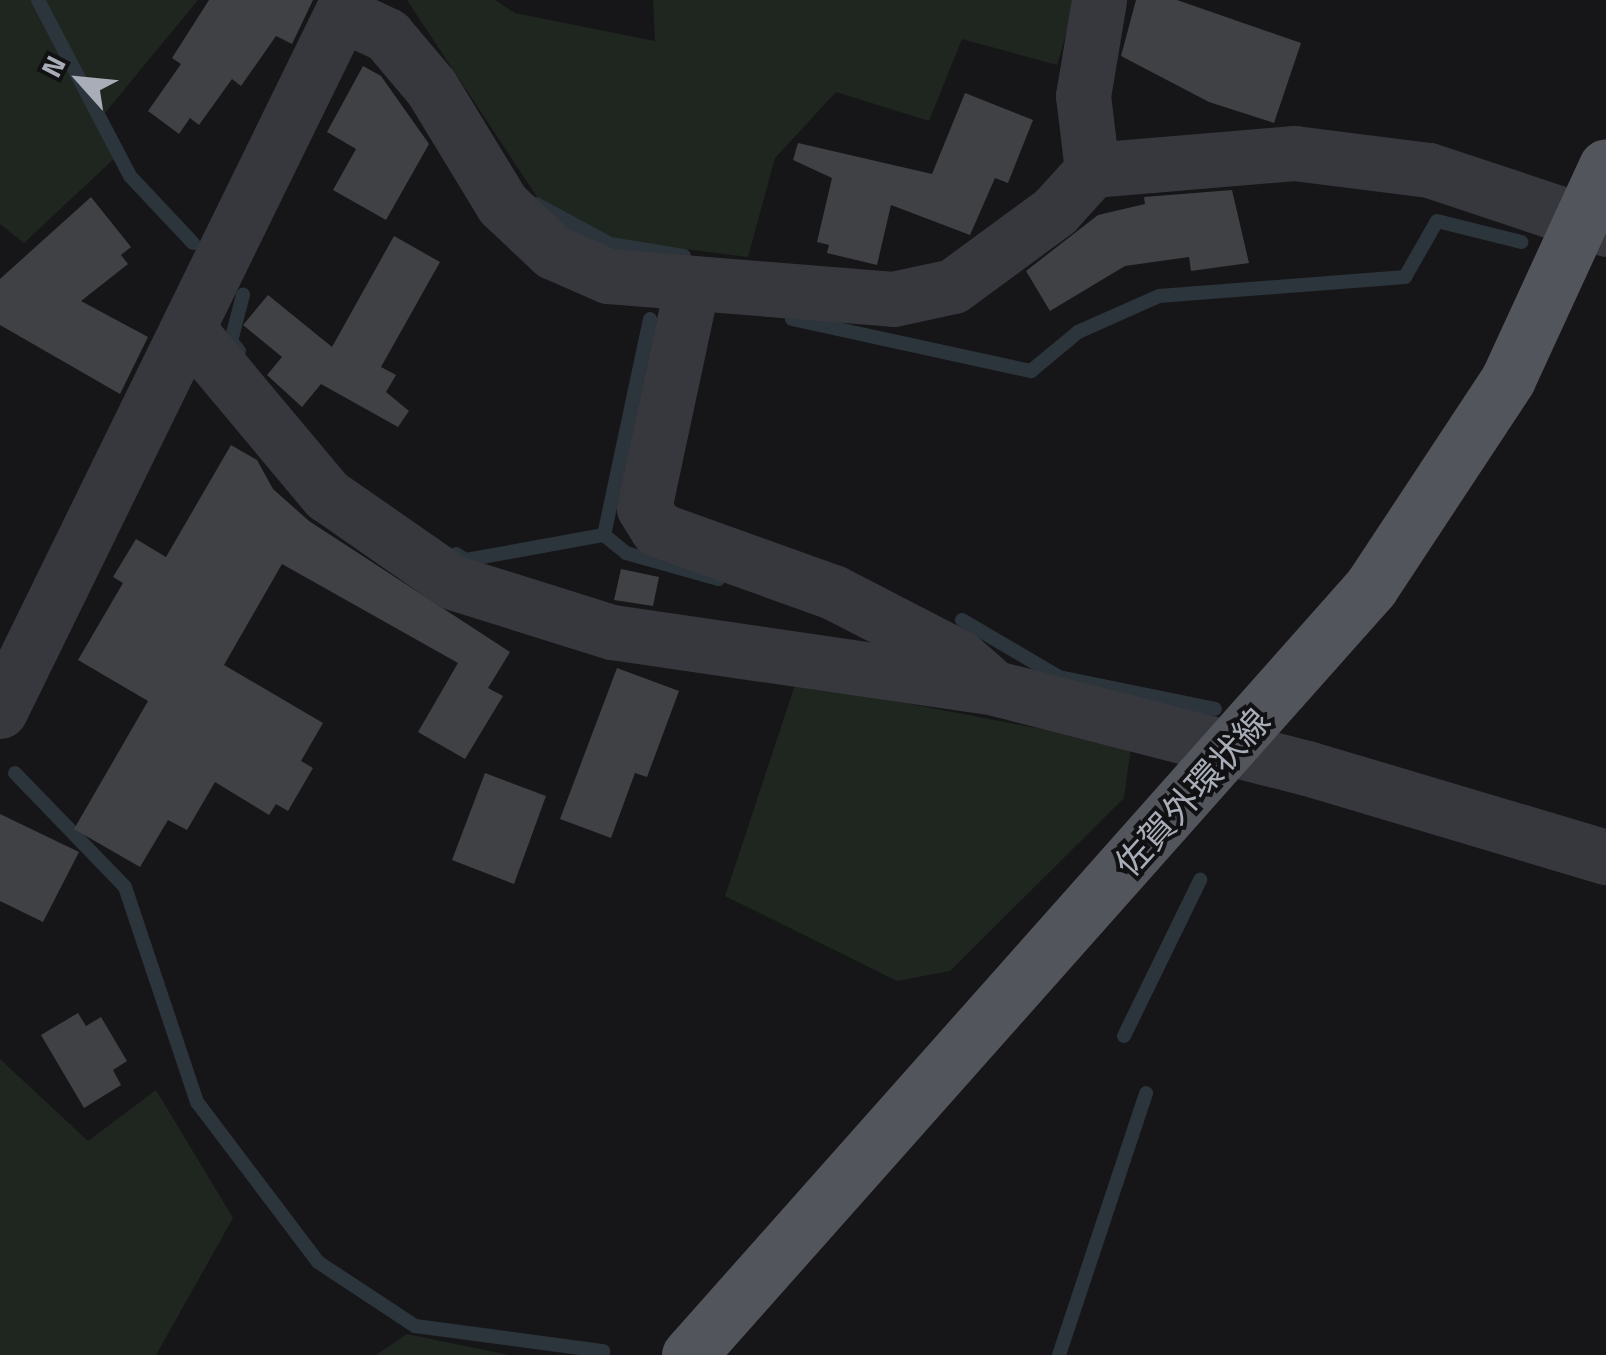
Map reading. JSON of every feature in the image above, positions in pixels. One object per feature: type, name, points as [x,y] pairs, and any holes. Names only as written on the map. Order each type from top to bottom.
[{"type":"main road","name":"佐賀外環状線","points":[[689,1355],[1232,748],[1370,587],[1444,482],[1508,379],[1595,225],[1606,166]]},
{"type":"street","points":[[1092,170],[1082,96],[1099,0]]},
{"type":"street","points":[[0,711],[345,7],[387,35],[432,87],[502,204],[554,252],[608,276],[691,289],[892,299],[953,286],[1056,212],[1092,170],[1294,153],[1429,170],[1595,225]]},
{"type":"street","points":[[691,289],[644,508],[656,529],[833,592],[959,657],[995,688]]},
{"type":"street","points":[[188,328],[327,495],[452,582],[612,632],[995,688],[1232,748],[1606,857]]},
{"type":"shaded area","points":[[0,0],[198,0],[100,119],[118,155],[24,243],[0,224]]},
{"type":"shaded area","points":[[407,0],[495,0],[515,13],[655,41],[653,0],[1076,0],[1057,65],[962,39],[929,121],[836,92],[775,158],[748,257],[607,239],[537,197]]},
{"type":"shaded area","points":[[796,682],[1131,746],[1124,798],[950,971],[897,981],[725,896]]},
{"type":"shaded area","points":[[0,1059],[88,1141],[156,1090],[233,1218],[156,1355],[0,1355]]},
{"type":"shaded area","points":[[407,1334],[509,1355],[376,1355]]},
{"type":"building","points":[[209,0],[313,0],[292,44],[276,36],[241,86],[232,79],[199,125],[190,118],[179,134],[148,111],[181,64],[172,58]]},
{"type":"building","points":[[1136,0],[1177,0],[1301,43],[1274,123],[1209,102],[1121,56]]},
{"type":"building","points":[[363,66],[381,76],[429,144],[386,220],[333,190],[356,149],[327,132]]},
{"type":"building","points":[[965,93],[1033,120],[1008,183],[995,178],[970,235],[891,205],[877,265],[827,253],[829,245],[817,242],[832,178],[793,160],[798,143],[932,174]]},
{"type":"building","points":[[1232,190],[1249,263],[1191,271],[1189,257],[1125,266],[1050,311],[1026,271],[1098,215],[1145,204],[1144,197]]},
{"type":"building","points":[[91,197],[131,247],[121,255],[128,264],[81,301],[148,337],[120,394],[0,325],[0,279]]},
{"type":"building","points":[[394,236],[440,262],[381,367],[396,375],[386,392],[409,411],[398,427],[321,384],[302,407],[267,375],[282,357],[243,325],[268,295],[332,347]]},
{"type":"building","points":[[231,445],[257,460],[273,489],[309,521],[510,652],[488,688],[503,696],[465,759],[418,732],[458,663],[282,564],[224,665],[323,723],[301,761],[313,768],[288,811],[276,804],[269,815],[215,782],[187,830],[168,820],[140,867],[74,829],[148,701],[78,660],[123,583],[113,577],[136,539],[166,557]]},
{"type":"building","points":[[621,569],[659,577],[653,606],[614,600]]},
{"type":"building","points":[[617,668],[679,691],[647,777],[635,773],[611,838],[560,819]]},
{"type":"building","points":[[485,773],[546,796],[514,884],[452,860]]},
{"type":"building","points":[[0,814],[79,852],[43,922],[0,901]]},
{"type":"building","points":[[78,1013],[86,1026],[101,1017],[127,1061],[113,1070],[121,1085],[84,1108],[41,1035]]},
{"type":"waterway","points":[[38,0],[130,176],[193,243]]},
{"type":"waterway","points":[[536,204],[610,244],[684,256]]},
{"type":"waterway","points":[[788,303],[792,319],[1031,371],[1078,332],[1159,296],[1405,277],[1437,221],[1521,242]]},
{"type":"waterway","points":[[239,351],[231,341],[243,295]]},
{"type":"waterway","points":[[650,319],[604,535],[626,553],[718,579]]},
{"type":"waterway","points":[[456,554],[466,560],[604,535]]},
{"type":"waterway","points":[[962,620],[1059,677],[1215,709]]},
{"type":"waterway","points":[[15,773],[125,887],[197,1102],[318,1262],[415,1326],[603,1351]]},
{"type":"waterway","points":[[1124,1036],[1200,880]]},
{"type":"waterway","points":[[1059,1355],[1146,1093]]}]
